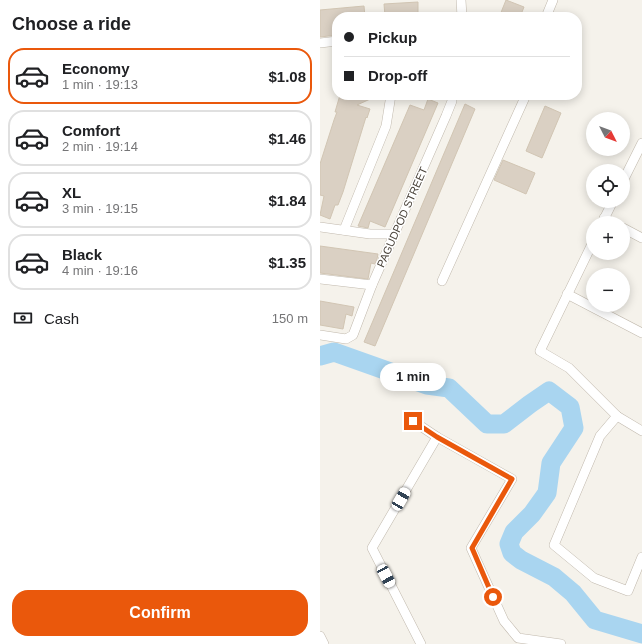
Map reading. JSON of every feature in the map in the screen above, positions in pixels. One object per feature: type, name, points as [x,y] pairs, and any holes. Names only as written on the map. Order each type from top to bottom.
[{"type":"street","points":[[461,0],[462,12]]},
{"type":"street","points":[[548,12],[553,0]]},
{"type":"street","points":[[320,42],[332,41]]},
{"type":"street","points":[[344,230],[386,126],[390,100]]},
{"type":"street","name":"PAGUDPOD STREET","points":[[320,335],[346,339],[353,335],[372,285],[452,100]]},
{"type":"street","points":[[442,281],[524,100]]},
{"type":"street","points":[[630,167],[642,144]]},
{"type":"street","points":[[320,227],[370,234],[394,234]]},
{"type":"street","points":[[630,232],[642,238]]},
{"type":"street","points":[[586,256],[540,351],[569,368],[618,416],[642,431]]},
{"type":"street","points":[[320,279],[372,285]]},
{"type":"street","points":[[567,294],[642,333]]},
{"type":"street","points":[[618,416],[600,436],[554,545],[594,578],[628,591],[642,557]]},
{"type":"street","points":[[413,421],[437,437],[512,479],[472,548],[504,621],[518,638],[561,644]]},
{"type":"street","points":[[421,644],[372,548],[437,437]]},
{"type":"street","points":[[320,636],[324,644]]},
{"type":"building","points":[[506,0],[524,7],[522,12],[501,12]]},
{"type":"building","points":[[418,2],[418,12],[385,12],[384,4]]},
{"type":"building","points":[[364,6],[365,12],[332,12],[332,36],[320,37],[320,10]]},
{"type":"building","points":[[339,100],[368,100],[357,105],[370,109],[367,118],[366,117],[343,192],[338,205],[335,205],[330,219],[320,215],[324,196],[320,195],[320,164],[337,112],[335,112]]},
{"type":"building","points":[[428,100],[438,103],[385,227],[370,221],[368,228],[358,226],[410,105],[424,110]]},
{"type":"building","points":[[465,104],[475,109],[375,346],[364,342]]},
{"type":"building","points":[[545,106],[561,113],[542,158],[526,151]]},
{"type":"building","points":[[503,160],[535,173],[526,194],[494,180]]},
{"type":"building","points":[[320,246],[378,254],[375,264],[371,263],[368,279],[320,273]]},
{"type":"building","points":[[320,301],[354,307],[352,316],[346,314],[343,329],[320,325]]},
{"type":"waterway","points":[[320,356],[334,352],[427,385],[449,388],[487,424],[504,424],[549,391],[570,407],[574,428],[551,463],[547,493],[532,514],[514,532],[509,544],[512,553],[521,560],[554,577],[573,593],[595,620],[642,634]]},
{"type":"route","points":[[413,421],[437,437],[512,479],[472,548],[493,597]]}]
